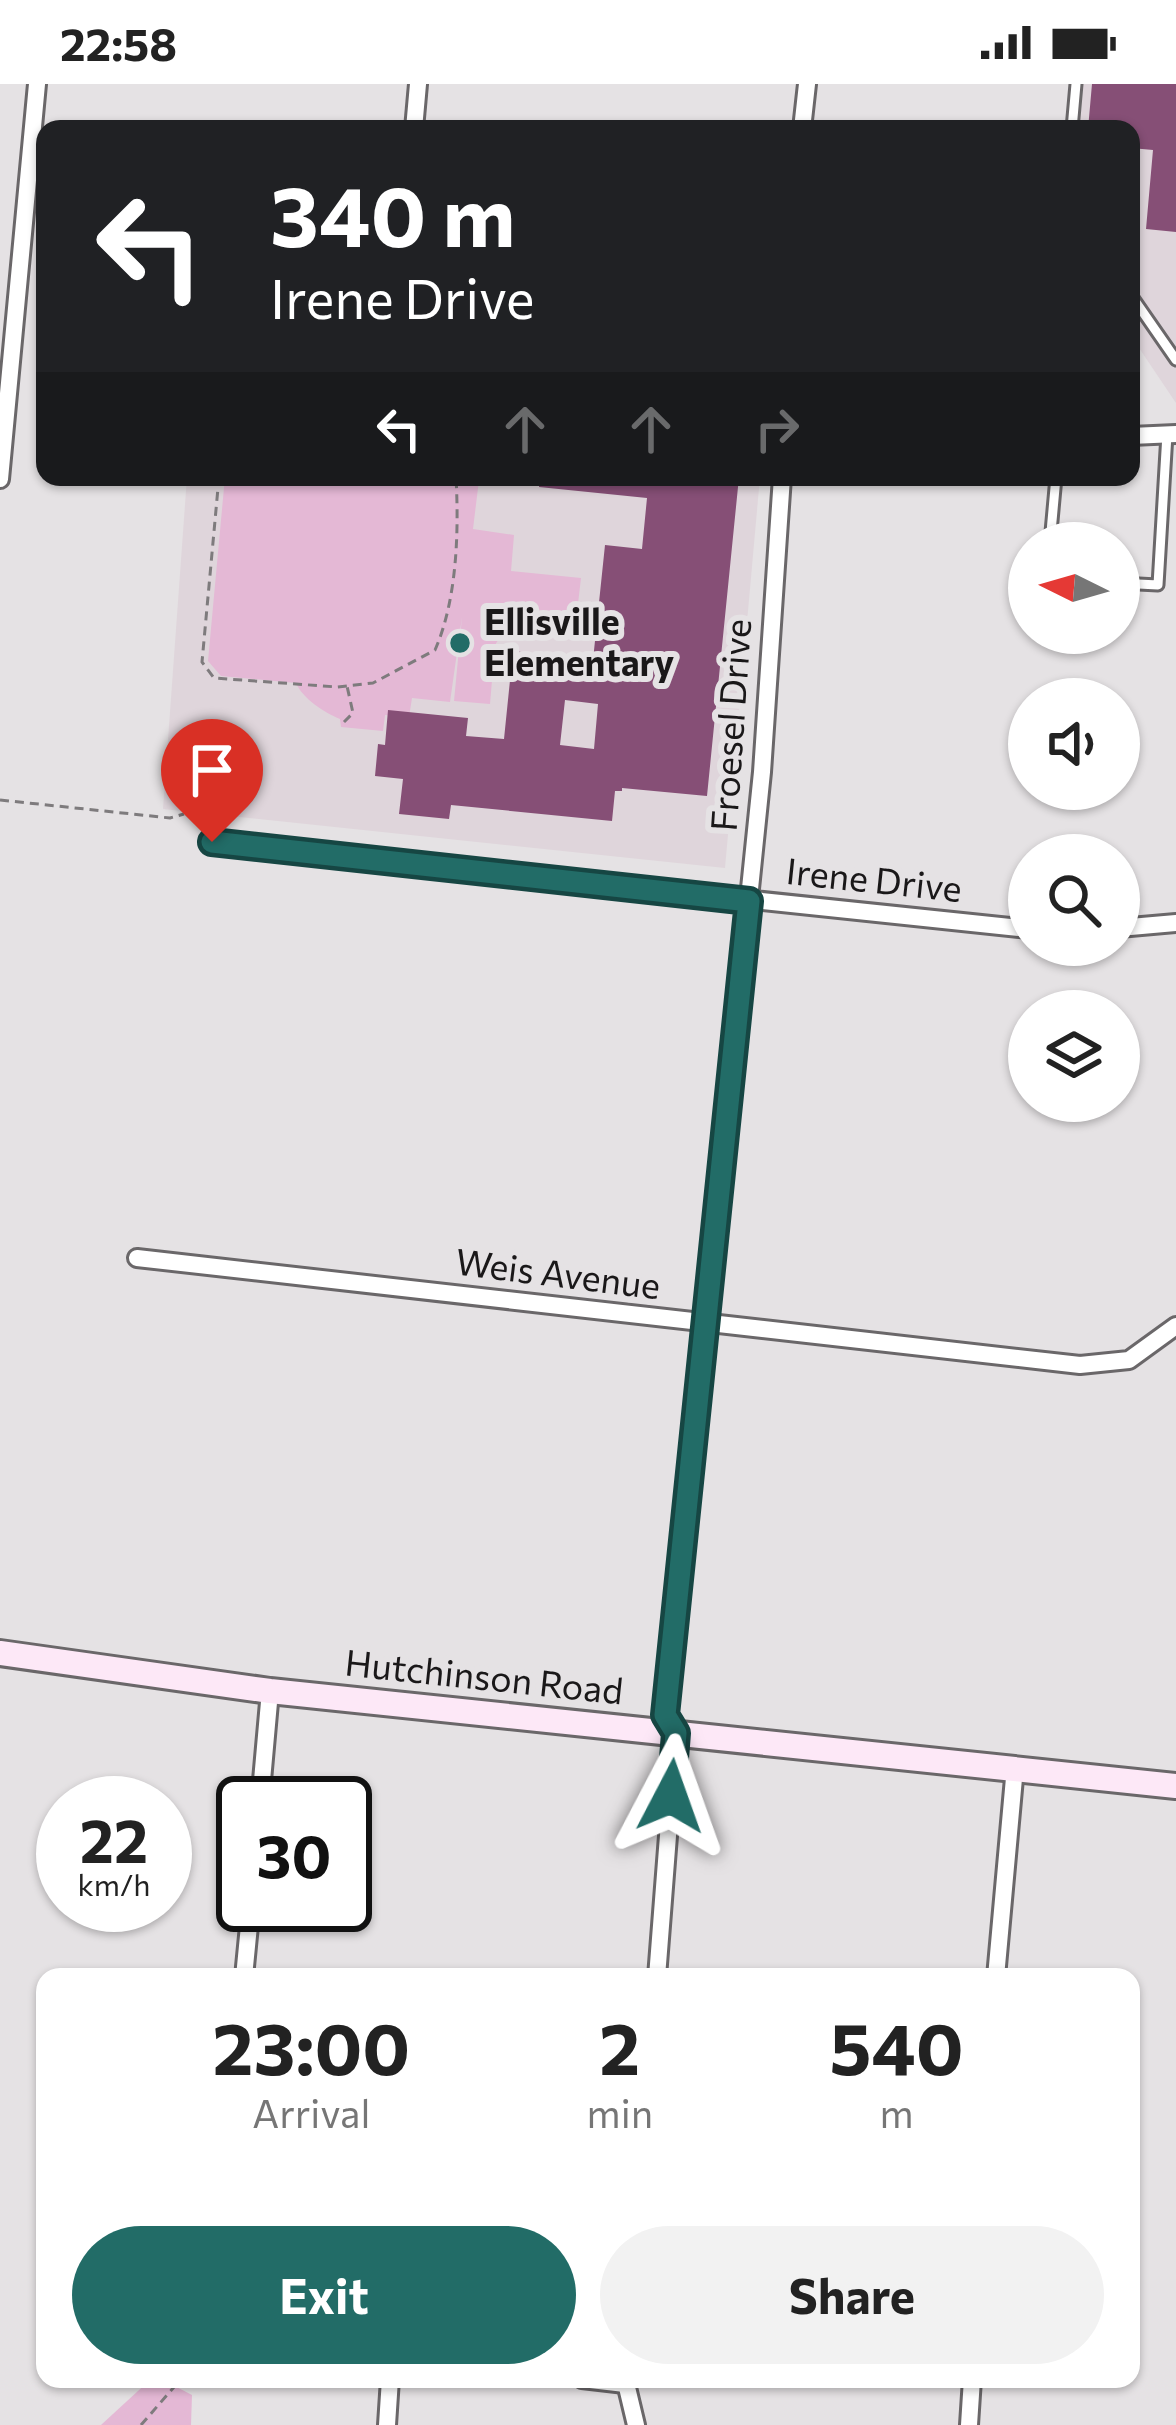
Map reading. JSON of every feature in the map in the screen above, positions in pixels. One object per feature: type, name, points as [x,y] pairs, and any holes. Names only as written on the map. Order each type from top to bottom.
[{"type":"street","points":[[0,479],[37,84]]},
{"type":"street","points":[[415,120],[418,84]]},
{"type":"street","points":[[803,120],[807,84]]},
{"type":"street","points":[[1140,436],[1172,434]]},
{"type":"street","name":"Froesel Drive","points":[[658,1968],[676,1733],[665,1715],[762,772],[781,486]]},
{"type":"street","name":"Irene Drive","points":[[212,842],[1008,927]]},
{"type":"street","points":[[1140,926],[1176,923]]},
{"type":"street","name":"Weis Avenue","points":[[136,1258],[1080,1365],[1129,1360],[1176,1326]]},
{"type":"street","name":"Hutchinson Road","points":[[0,1653],[270,1691],[1176,1786]]},
{"type":"street","points":[[262,1776],[270,1691]]},
{"type":"street","points":[[997,1968],[1015,1768]]},
{"type":"street","points":[[245,1968],[248,1932]]},
{"type":"street","points":[[387,2425],[389,2388]]},
{"type":"street","points":[[627,2388],[636,2425]]},
{"type":"street","points":[[969,2425],[971,2388]]},
{"type":"lane","points":[[1073,120],[1076,84]]},
{"type":"lane","points":[[1140,308],[1176,360]]},
{"type":"lane","points":[[1140,584],[1158,585],[1172,434]]},
{"type":"lane","points":[[1052,522],[1055,486]]},
{"type":"path","points":[[218,486],[202,662],[208,673],[214,678],[347,686],[373,683],[435,650],[449,596],[457,486]]},
{"type":"path","points":[[344,722],[353,713],[347,686]]},
{"type":"path","points":[[0,800],[170,818],[184,814]]},
{"type":"path","points":[[141,2425],[173,2388]]},
{"type":"shaded area","points":[[1073,84],[1176,84],[1176,403],[1140,349],[1140,120],[1070,120]]},
{"type":"shaded area","name":"Ellisville Elementary","points":[[186,486],[759,486],[725,868],[163,809]]},
{"type":"shaded area","points":[[224,486],[478,486],[473,529],[514,535],[511,571],[581,578],[574,638],[502,634],[495,645],[490,704],[454,701],[462,617],[450,702],[412,698],[409,717],[385,715],[383,731],[341,727],[340,719],[315,704],[296,683],[221,676],[208,661]]},
{"type":"shaded area","points":[[141,2388],[178,2388],[192,2395],[191,2425],[101,2425]]},
{"type":"building","points":[[1092,84],[1176,84],[1176,232],[1146,229],[1153,150],[1140,149],[1140,120],[1089,120]]},
{"type":"building","points":[[539,486],[738,486],[707,796],[622,788],[615,791],[612,821],[451,805],[449,819],[399,814],[403,779],[375,776],[378,744],[385,745],[388,710],[468,718],[466,736],[504,739],[513,651],[593,660],[605,545],[642,549],[647,498]],"holes":[[[565,700],[598,704],[594,749],[560,745]]]},
{"type":"place","name":"Ellisville Elementary","points":[[460,643]]},
{"type":"route","points":[[212,842],[749,901],[665,1715],[676,1733],[671,1796]]}]
